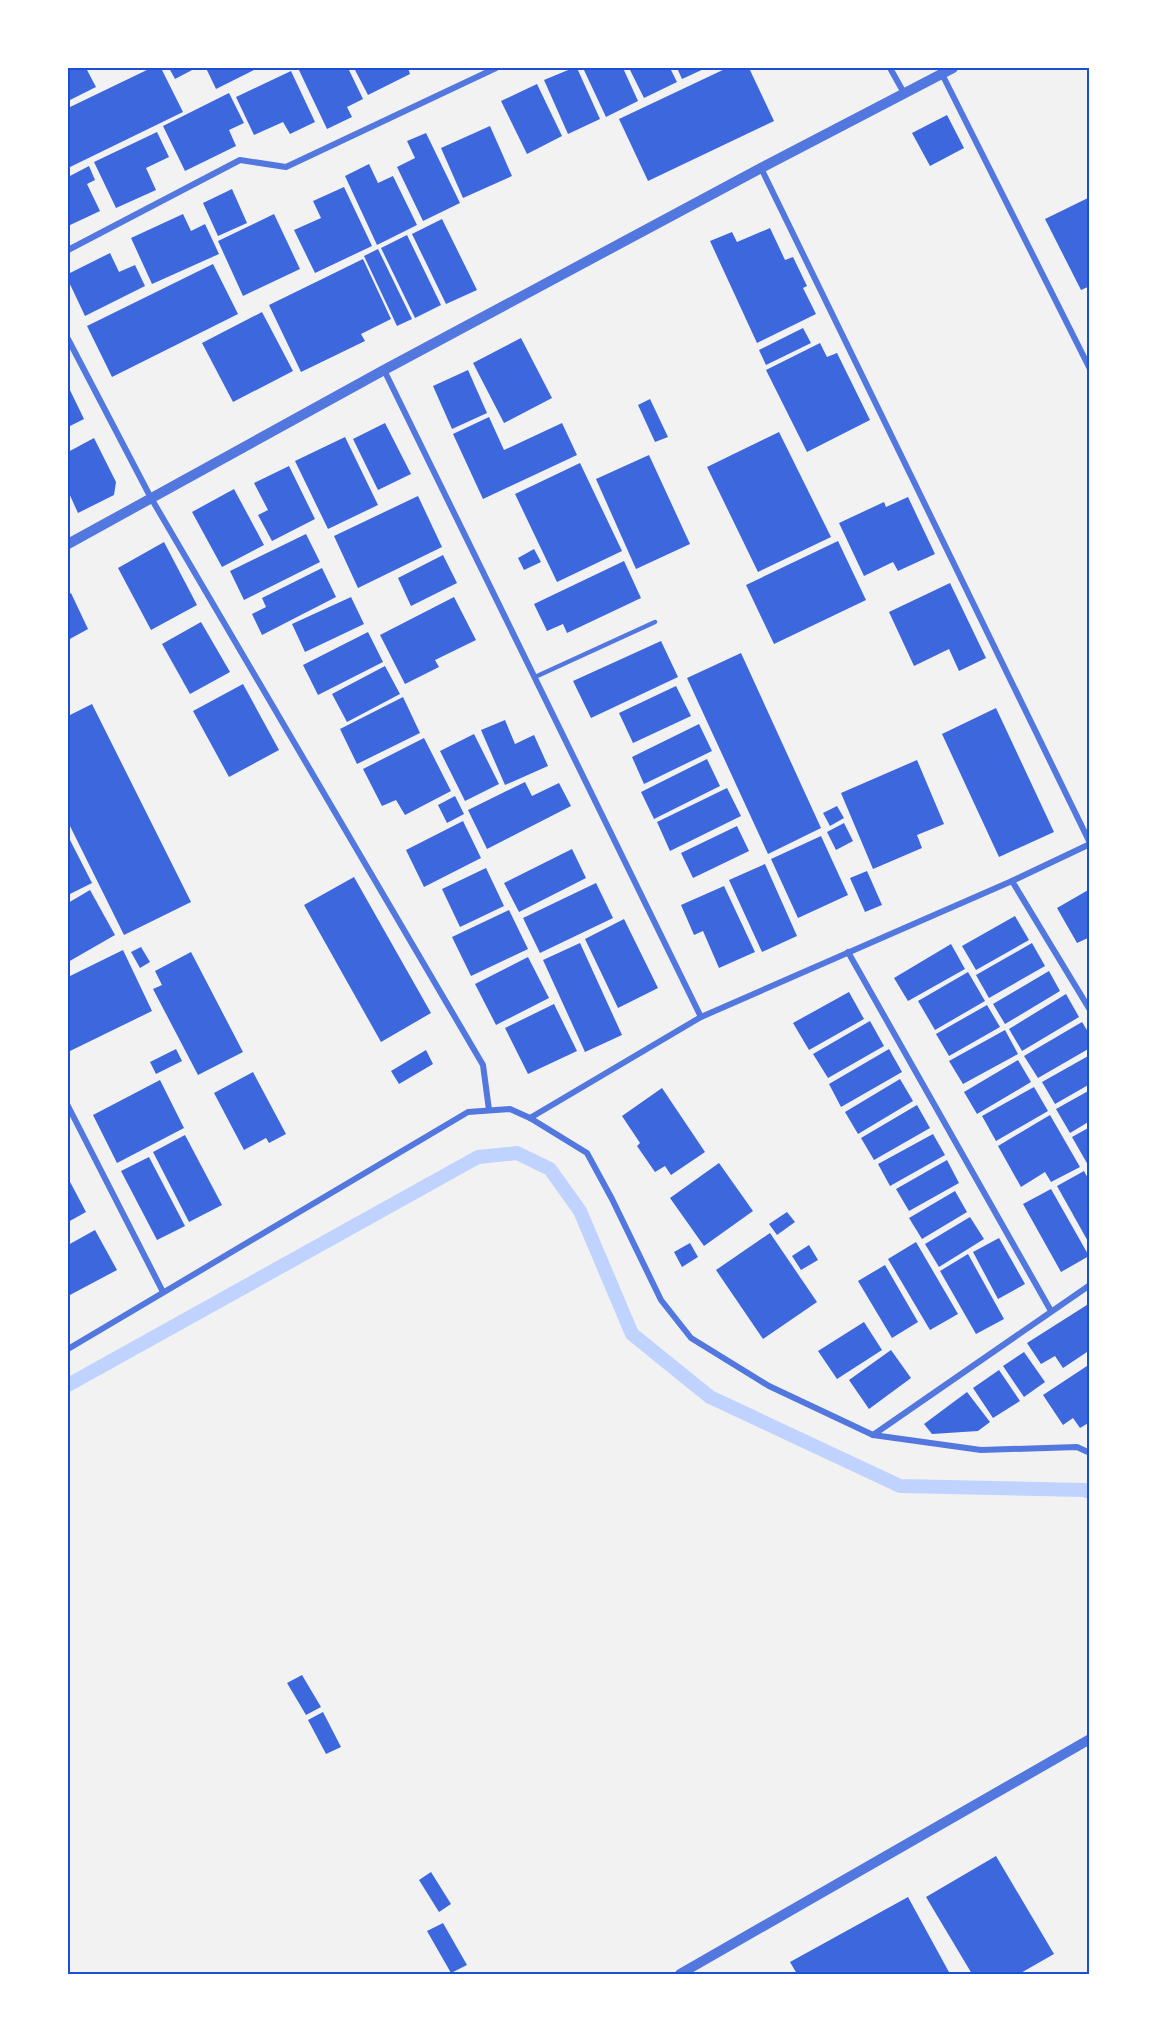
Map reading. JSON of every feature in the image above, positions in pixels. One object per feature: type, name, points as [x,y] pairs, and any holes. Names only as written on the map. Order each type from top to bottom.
[{"type":"street","points":[[68,250],[240,160],[285,167],[496,68]]},
{"type":"street","points":[[890,68],[904,93]]},
{"type":"street","points":[[68,544],[384,370],[953,68]]},
{"type":"street","points":[[942,74],[1089,369]]},
{"type":"street","points":[[530,1118],[701,1017],[1012,881],[1089,844],[761,168]]},
{"type":"street","points":[[68,339],[151,498],[483,1065],[489,1110]]},
{"type":"street","points":[[384,370],[701,1017]]},
{"type":"street","points":[[1012,881],[1089,1010]]},
{"type":"street","points":[[848,952],[1051,1311]]},
{"type":"street","points":[[68,1106],[164,1292]]},
{"type":"street","points":[[68,1349],[468,1112],[510,1109],[530,1118],[587,1153],[661,1300],[691,1338],[768,1386],[873,1435],[981,1450],[1077,1447],[1089,1452]]},
{"type":"street","points":[[873,1435],[1089,1285]]},
{"type":"street","points":[[686,1973],[1089,1739]]},
{"type":"lane","points":[[535,677],[655,622]]},
{"type":"building","points":[[68,68],[86,68],[96,87],[68,101]]},
{"type":"building","points":[[151,68],[161,68],[183,112],[68,168],[68,108]]},
{"type":"building","points":[[169,68],[196,68],[175,79]]},
{"type":"building","points":[[206,68],[258,68],[216,89]]},
{"type":"building","points":[[298,68],[348,68],[363,99],[347,107],[352,117],[327,129]]},
{"type":"building","points":[[354,68],[408,68],[410,74],[368,95]]},
{"type":"building","points":[[577,68],[600,119],[568,134],[544,80]]},
{"type":"building","points":[[583,68],[623,68],[638,101],[606,117]]},
{"type":"building","points":[[629,68],[670,68],[677,82],[644,98]]},
{"type":"building","points":[[677,68],[706,68],[682,79]]},
{"type":"building","points":[[727,68],[749,68],[774,121],[648,181],[619,119]]},
{"type":"building","points":[[291,71],[315,122],[290,134],[283,122],[254,135],[236,97]]},
{"type":"building","points":[[537,84],[562,136],[527,154],[501,101]]},
{"type":"building","points":[[229,93],[244,123],[229,130],[236,146],[185,171],[163,126]]},
{"type":"building","points":[[947,115],[964,148],[930,166],[912,133]]},
{"type":"building","points":[[490,126],[512,176],[463,198],[441,148]]},
{"type":"building","points":[[157,132],[169,157],[146,168],[156,190],[116,208],[94,162]]},
{"type":"building","points":[[426,133],[460,203],[423,221],[397,167],[415,158],[407,141]]},
{"type":"building","points":[[369,164],[378,183],[393,176],[417,225],[377,245],[345,176]]},
{"type":"building","points":[[89,166],[95,180],[87,184],[100,211],[68,226],[68,177]]},
{"type":"building","points":[[344,187],[372,246],[315,273],[294,230],[321,218],[313,201]]},
{"type":"building","points":[[232,189],[247,223],[218,236],[203,203]]},
{"type":"building","points":[[1090,197],[1090,286],[1081,290],[1045,219]]},
{"type":"building","points":[[183,214],[191,231],[205,224],[219,254],[152,284],[131,238]]},
{"type":"building","points":[[274,214],[300,269],[243,296],[218,241]]},
{"type":"building","points":[[442,219],[477,290],[446,304],[412,234]]},
{"type":"building","points":[[770,228],[785,260],[793,257],[807,286],[803,288],[816,314],[757,343],[710,241],[732,232],[737,242]]},
{"type":"building","points":[[407,235],[441,305],[415,318],[381,248]]},
{"type":"building","points":[[378,249],[412,319],[397,326],[364,256]]},
{"type":"building","points":[[110,253],[119,272],[135,265],[145,286],[85,316],[68,280],[68,274]]},
{"type":"building","points":[[363,259],[391,319],[361,334],[365,341],[301,372],[269,305]]},
{"type":"building","points":[[213,264],[238,314],[112,377],[87,326]]},
{"type":"building","points":[[262,312],[293,371],[233,402],[202,343]]},
{"type":"building","points":[[803,328],[811,343],[766,365],[759,350]]},
{"type":"building","points":[[521,338],[552,398],[504,423],[473,363]]},
{"type":"building","points":[[820,343],[827,357],[837,353],[870,420],[807,452],[766,370]]},
{"type":"building","points":[[468,370],[487,413],[452,429],[433,386]]},
{"type":"building","points":[[68,386],[84,419],[68,427]]},
{"type":"building","points":[[650,399],[668,437],[655,442],[638,405]]},
{"type":"building","points":[[489,417],[504,450],[562,423],[577,455],[483,499],[453,434]]},
{"type":"building","points":[[385,423],[411,474],[378,490],[353,439]]},
{"type":"building","points":[[779,432],[831,537],[758,572],[707,467]]},
{"type":"building","points":[[345,437],[378,505],[328,529],[295,461]]},
{"type":"building","points":[[94,438],[116,482],[114,495],[78,513],[68,491],[68,452]]},
{"type":"building","points":[[649,455],[690,544],[636,569],[596,479]]},
{"type":"building","points":[[580,463],[622,551],[557,582],[515,494]]},
{"type":"building","points":[[289,466],[315,519],[272,541],[258,515],[268,510],[254,483]]},
{"type":"building","points":[[234,489],[264,545],[222,567],[192,512]]},
{"type":"building","points":[[418,496],[442,547],[358,588],[334,536]]},
{"type":"building","points":[[908,497],[935,554],[898,571],[893,562],[864,576],[839,523],[884,502],[886,507]]},
{"type":"building","points":[[306,534],[320,562],[244,600],[230,571]]},
{"type":"building","points":[[838,541],[866,600],[774,644],[746,585]]},
{"type":"building","points":[[164,542],[197,605],[151,630],[118,568]]},
{"type":"building","points":[[534,549],[541,562],[524,570],[518,558]]},
{"type":"building","points":[[443,555],[457,583],[411,606],[398,578]]},
{"type":"building","points":[[624,561],[641,598],[567,633],[563,624],[547,631],[534,604]]},
{"type":"building","points":[[322,568],[336,597],[262,635],[252,614],[266,607],[262,598]]},
{"type":"building","points":[[950,583],[986,658],[959,671],[949,649],[914,666],[889,612]]},
{"type":"building","points":[[71,593],[88,629],[68,640],[68,595]]},
{"type":"building","points":[[351,597],[364,624],[305,652],[292,624]]},
{"type":"building","points":[[454,597],[476,640],[435,660],[439,667],[405,684],[380,635]]},
{"type":"building","points":[[201,622],[230,672],[190,694],[162,644]]},
{"type":"building","points":[[368,632],[383,662],[318,695],[303,665]]},
{"type":"building","points":[[661,641],[678,677],[591,718],[573,681]]},
{"type":"building","points":[[741,653],[821,828],[768,854],[687,678]]},
{"type":"building","points":[[385,666],[400,694],[347,722],[332,694]]},
{"type":"building","points":[[243,684],[279,750],[229,777],[193,711]]},
{"type":"building","points":[[676,686],[691,716],[633,743],[619,713]]},
{"type":"building","points":[[403,697],[420,733],[357,764],[340,729]]},
{"type":"building","points":[[92,704],[191,902],[124,935],[68,822],[68,716]]},
{"type":"building","points":[[996,708],[1054,832],[999,857],[942,734]]},
{"type":"building","points":[[505,720],[515,744],[534,735],[548,766],[505,785],[481,730]]},
{"type":"building","points":[[699,724],[712,751],[644,784],[632,757]]},
{"type":"building","points":[[474,734],[499,784],[465,801],[440,751]]},
{"type":"building","points":[[424,738],[451,791],[405,815],[396,800],[382,806],[363,769]]},
{"type":"building","points":[[707,759],[720,786],[654,819],[641,792]]},
{"type":"building","points":[[917,760],[944,824],[917,835],[922,848],[873,869],[841,793]]},
{"type":"building","points":[[525,782],[532,796],[559,783],[571,806],[487,849],[468,810]]},
{"type":"building","points":[[727,788],[741,816],[670,851],[657,822]]},
{"type":"building","points":[[455,796],[464,814],[447,823],[438,805]]},
{"type":"building","points":[[837,806],[844,818],[830,826],[823,813]]},
{"type":"building","points":[[463,821],[481,858],[424,887],[406,850]]},
{"type":"building","points":[[844,823],[853,841],[836,850],[827,832]]},
{"type":"building","points":[[737,826],[749,851],[693,878],[681,853]]},
{"type":"building","points":[[821,836],[848,895],[798,918],[771,859]]},
{"type":"building","points":[[70,840],[92,883],[68,895],[68,841]]},
{"type":"building","points":[[572,849],[586,878],[519,912],[504,883]]},
{"type":"building","points":[[765,864],[797,936],[762,952],[729,880]]},
{"type":"building","points":[[486,868],[504,906],[460,927],[442,889]]},
{"type":"building","points":[[867,871],[882,905],[865,912],[850,878]]},
{"type":"building","points":[[354,877],[431,1013],[381,1042],[304,905]]},
{"type":"building","points":[[596,883],[613,918],[540,953],[523,918]]},
{"type":"building","points":[[724,886],[755,952],[719,968],[703,931],[694,935],[681,905]]},
{"type":"building","points":[[1090,889],[1090,937],[1077,943],[1057,908]]},
{"type":"building","points":[[90,890],[115,935],[68,962],[68,903]]},
{"type":"building","points":[[509,910],[528,949],[471,976],[452,937]]},
{"type":"building","points":[[1015,916],[1029,940],[976,970],[962,946]]},
{"type":"building","points":[[624,919],[658,988],[618,1008],[585,939]]},
{"type":"building","points":[[580,943],[622,1035],[585,1052],[543,960]]},
{"type":"building","points":[[1032,943],[1045,966],[989,998],[976,975]]},
{"type":"building","points":[[951,944],[965,969],[908,1001],[894,978]]},
{"type":"building","points":[[141,947],[150,962],[140,968],[131,952]]},
{"type":"building","points":[[123,950],[152,1011],[68,1052],[68,977]]},
{"type":"building","points":[[191,952],[243,1052],[198,1075],[153,989],[162,985],[155,971]]},
{"type":"building","points":[[528,957],[549,998],[496,1025],[475,984]]},
{"type":"building","points":[[1049,971],[1060,991],[1005,1024],[993,1004]]},
{"type":"building","points":[[968,972],[985,1001],[935,1030],[918,1001]]},
{"type":"building","points":[[849,992],[864,1019],[809,1050],[793,1023]]},
{"type":"building","points":[[1066,994],[1079,1017],[1022,1051],[1009,1029]]},
{"type":"building","points":[[554,1004],[577,1051],[528,1074],[505,1028]]},
{"type":"building","points":[[987,1005],[1000,1027],[949,1056],[936,1034]]},
{"type":"building","points":[[870,1021],[884,1046],[828,1078],[813,1054]]},
{"type":"building","points":[[1082,1022],[1090,1035],[1090,1048],[1038,1078],[1024,1056]]},
{"type":"building","points":[[1005,1030],[1018,1054],[963,1084],[949,1061]]},
{"type":"building","points":[[176,1049],[182,1061],[156,1074],[150,1062]]},
{"type":"building","points":[[889,1049],[902,1072],[841,1107],[829,1084]]},
{"type":"building","points":[[426,1050],[433,1064],[399,1084],[391,1071]]},
{"type":"building","points":[[1090,1055],[1090,1084],[1055,1104],[1042,1082]]},
{"type":"building","points":[[1018,1060],[1031,1082],[977,1114],[964,1092]]},
{"type":"building","points":[[253,1072],[286,1134],[269,1143],[266,1138],[244,1150],[214,1093]]},
{"type":"building","points":[[900,1079],[913,1101],[858,1134],[845,1112]]},
{"type":"building","points":[[160,1080],[184,1128],[117,1163],[93,1115]]},
{"type":"building","points":[[1034,1087],[1048,1111],[996,1141],[982,1116]]},
{"type":"building","points":[[662,1088],[705,1152],[671,1175],[665,1166],[655,1172],[637,1146],[640,1143],[622,1116]]},
{"type":"building","points":[[1090,1090],[1090,1121],[1070,1133],[1056,1109]]},
{"type":"building","points":[[917,1105],[930,1128],[874,1160],[861,1138]]},
{"type":"building","points":[[1050,1115],[1080,1167],[1051,1182],[1045,1172],[1021,1187],[998,1146]]},
{"type":"building","points":[[1090,1127],[1090,1165],[1088,1165],[1072,1137]]},
{"type":"building","points":[[933,1134],[945,1155],[890,1186],[878,1164]]},
{"type":"building","points":[[185,1135],[222,1205],[189,1222],[153,1152]]},
{"type":"building","points":[[149,1157],[185,1226],[157,1240],[121,1171]]},
{"type":"building","points":[[947,1160],[959,1183],[909,1211],[896,1189]]},
{"type":"building","points":[[719,1163],[753,1211],[704,1246],[670,1198]]},
{"type":"building","points":[[1084,1171],[1090,1182],[1090,1245],[1057,1186]]},
{"type":"building","points":[[68,1178],[86,1212],[68,1222]]},
{"type":"building","points":[[1051,1189],[1089,1256],[1061,1272],[1023,1204]]},
{"type":"building","points":[[955,1191],[967,1212],[922,1239],[909,1218]]},
{"type":"building","points":[[787,1212],[795,1222],[777,1235],[769,1224]]},
{"type":"building","points":[[970,1217],[984,1239],[939,1267],[925,1244]]},
{"type":"building","points":[[95,1230],[117,1270],[68,1296],[68,1245]]},
{"type":"building","points":[[770,1233],[817,1302],[763,1339],[716,1270]]},
{"type":"building","points":[[999,1238],[1025,1284],[998,1299],[973,1252]]},
{"type":"building","points":[[916,1242],[958,1314],[930,1330],[888,1259]]},
{"type":"building","points":[[690,1243],[698,1257],[682,1267],[674,1252]]},
{"type":"building","points":[[809,1245],[818,1260],[801,1270],[792,1256]]},
{"type":"building","points":[[968,1254],[1004,1319],[976,1334],[940,1271]]},
{"type":"building","points":[[885,1265],[918,1322],[892,1338],[858,1281]]},
{"type":"building","points":[[1090,1303],[1090,1350],[1063,1368],[1055,1356],[1041,1364],[1027,1343]]},
{"type":"building","points":[[864,1322],[882,1350],[837,1379],[818,1351]]},
{"type":"building","points":[[891,1350],[911,1378],[869,1409],[849,1380]]},
{"type":"building","points":[[1024,1352],[1045,1382],[1024,1397],[1003,1366]]},
{"type":"building","points":[[1090,1364],[1090,1422],[1080,1428],[1073,1418],[1063,1425],[1043,1395]]},
{"type":"building","points":[[999,1370],[1020,1401],[993,1418],[973,1388]]},
{"type":"building","points":[[967,1392],[990,1422],[978,1431],[932,1434],[924,1424]]},
{"type":"building","points":[[302,1675],[321,1707],[306,1715],[287,1683]]},
{"type":"building","points":[[323,1712],[341,1747],[326,1754],[308,1720]]},
{"type":"building","points":[[996,1856],[1054,1954],[1019,1974],[972,1974],[926,1897]]},
{"type":"building","points":[[431,1872],[451,1904],[439,1912],[419,1880]]},
{"type":"building","points":[[908,1897],[950,1974],[797,1974],[790,1962]]},
{"type":"building","points":[[443,1923],[467,1965],[451,1973],[427,1931]]},
{"type":"waterway","points":[[68,1385],[478,1157],[517,1153],[550,1169],[580,1211],[632,1334],[710,1397],[900,1486],[1084,1490],[1090,1492]]}]
